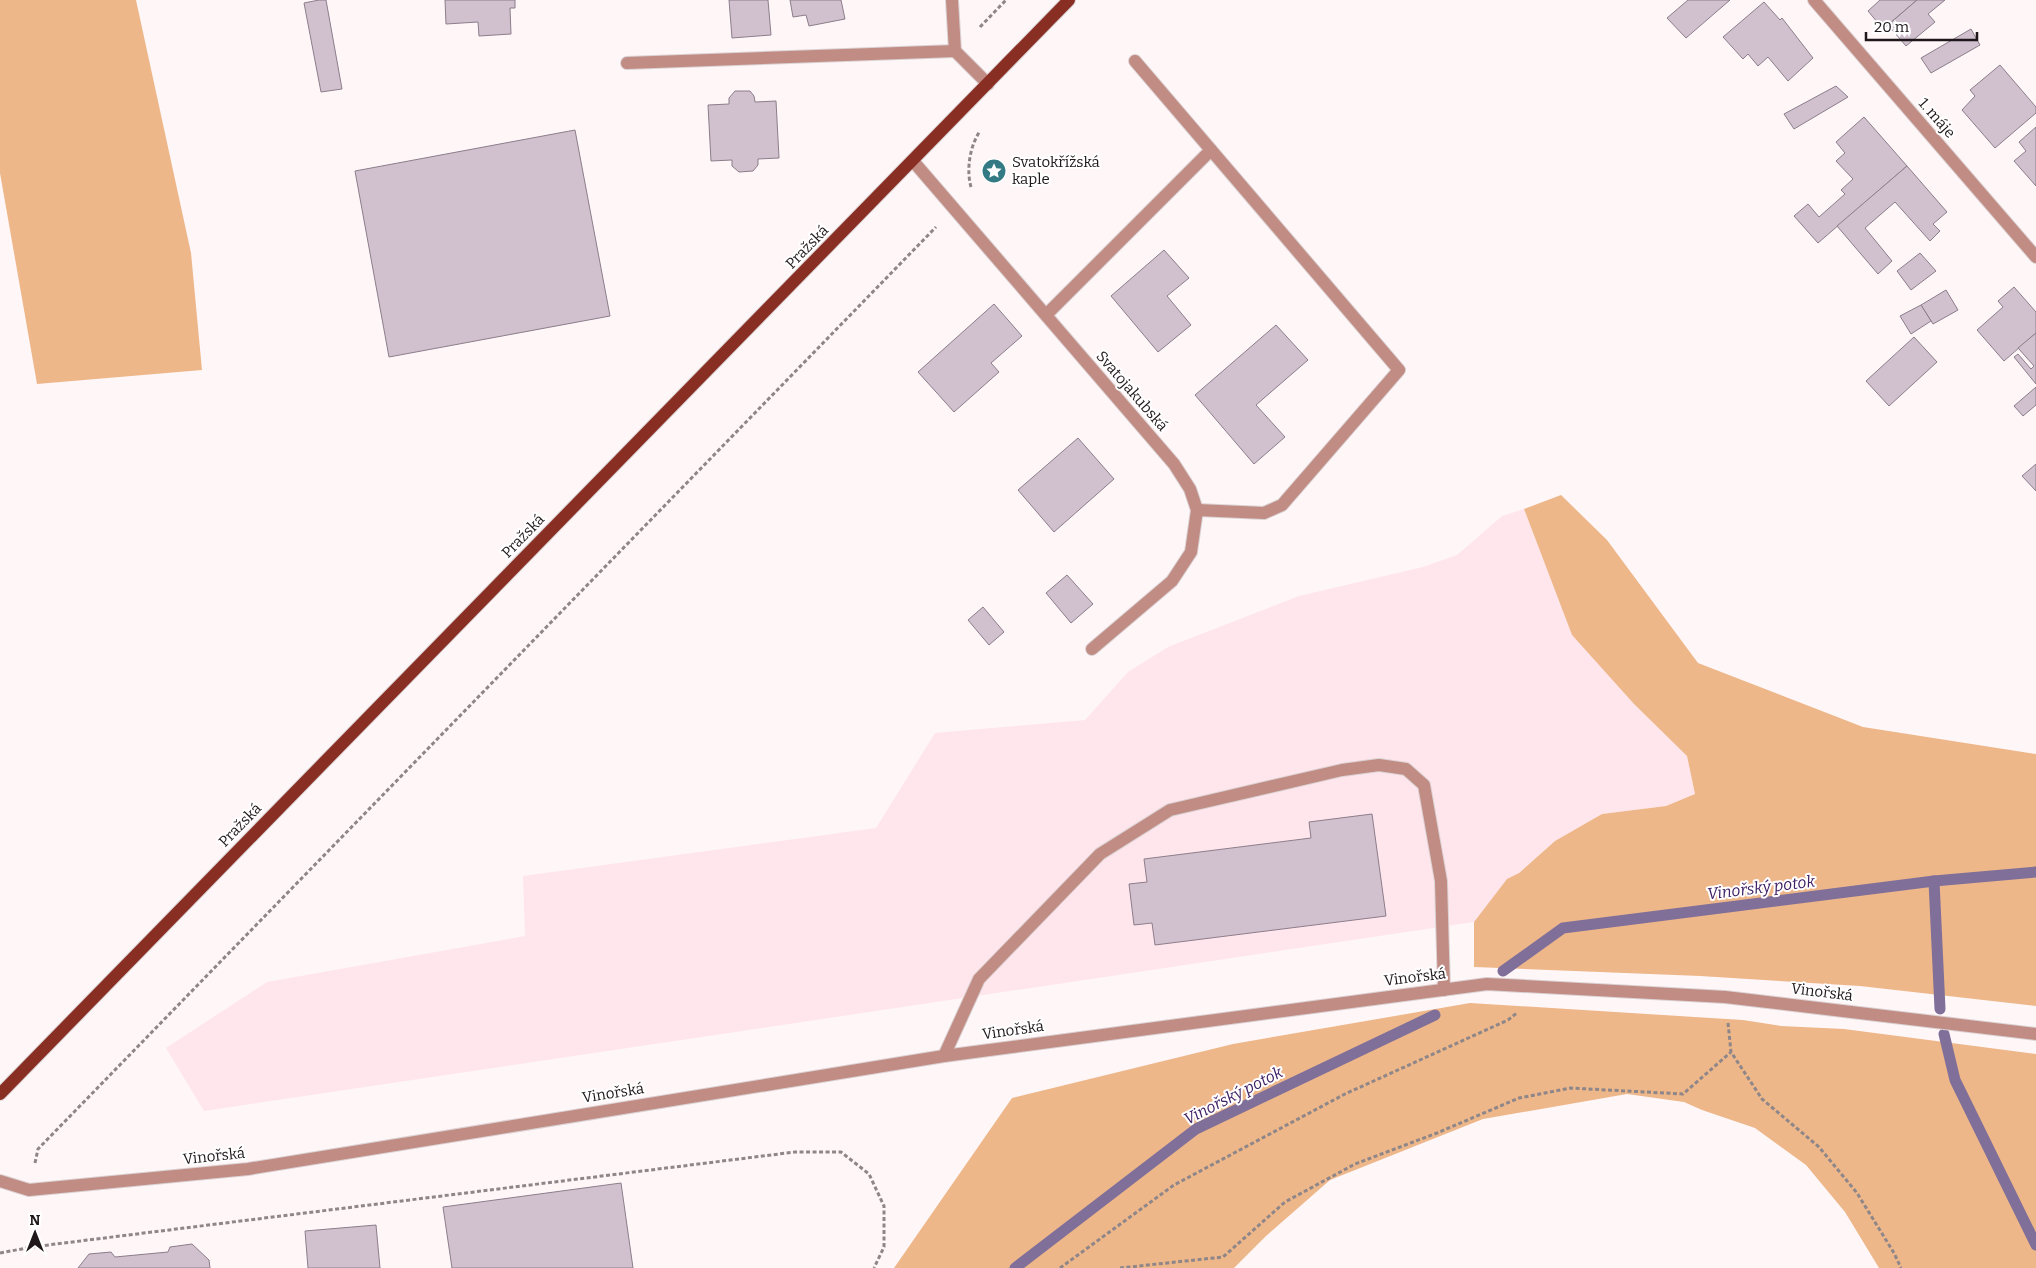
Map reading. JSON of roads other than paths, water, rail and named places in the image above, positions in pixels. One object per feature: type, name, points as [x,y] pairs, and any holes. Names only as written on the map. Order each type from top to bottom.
[{"type":"main road","name":"Pražská","points":[[0,1094],[1069,0]]},
{"type":"street","points":[[952,0],[955,52],[988,84]]},
{"type":"street","name":"1. máje","points":[[1814,0],[2036,257]]},
{"type":"street","points":[[627,63],[955,52]]},
{"type":"street","points":[[1135,61],[1399,370],[1282,505],[1264,513],[1197,510]]},
{"type":"street","points":[[1046,315],[1211,150]]},
{"type":"street","name":"Svatojakubská","points":[[913,161],[1174,464],[1190,489],[1197,510],[1191,552],[1172,581],[1092,649]]},
{"type":"street","points":[[944,1056],[978,979],[1100,854],[1170,810],[1342,770],[1379,765],[1406,769],[1424,785],[1441,881],[1444,990]]},
{"type":"street","name":"Vinořská","points":[[0,1181],[29,1190],[248,1169],[944,1056],[1487,984],[1725,997],[2036,1034]]},
{"type":"waterway","name":"Vinořský potok","points":[[1503,971],[1563,928],[1934,881],[2036,872]]},
{"type":"waterway","points":[[1934,881],[1940,1009]]},
{"type":"waterway","name":"Vinořský potok","points":[[1015,1268],[1196,1129],[1435,1015]]},
{"type":"waterway","points":[[1944,1034],[1955,1080],[2036,1245]]},
{"type":"place","name":"Svatokřížská kaple","points":[[994,171]]}]
